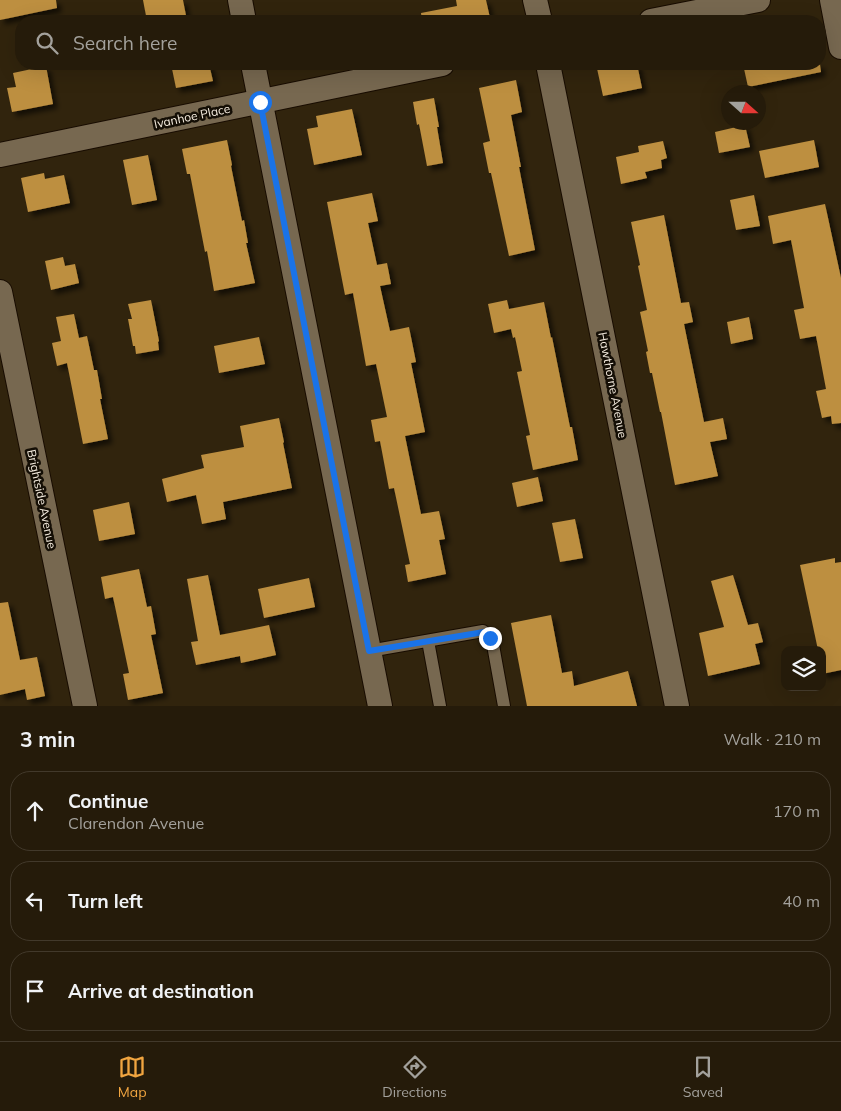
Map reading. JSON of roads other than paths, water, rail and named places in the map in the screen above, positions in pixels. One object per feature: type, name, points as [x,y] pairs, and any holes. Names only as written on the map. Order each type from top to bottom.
[{"type":"street","points":[[240,0],[243,15]]},
{"type":"street","points":[[535,0],[539,15]]},
{"type":"street","points":[[682,15],[758,0]]},
{"type":"street","points":[[832,0],[841,47]]},
{"type":"street","points":[[254,70],[380,706]]},
{"type":"street","name":"Ivanhoe Place","points":[[0,155],[413,70]]},
{"type":"street","name":"Hawthorne Avenue","points":[[549,70],[677,706]]},
{"type":"street","name":"Brightside Avenue","points":[[0,292],[85,706]]},
{"type":"lane","points":[[369,651],[484,632],[490,638],[493,645],[504,706]]},
{"type":"lane","points":[[428,641],[440,706]]}]
